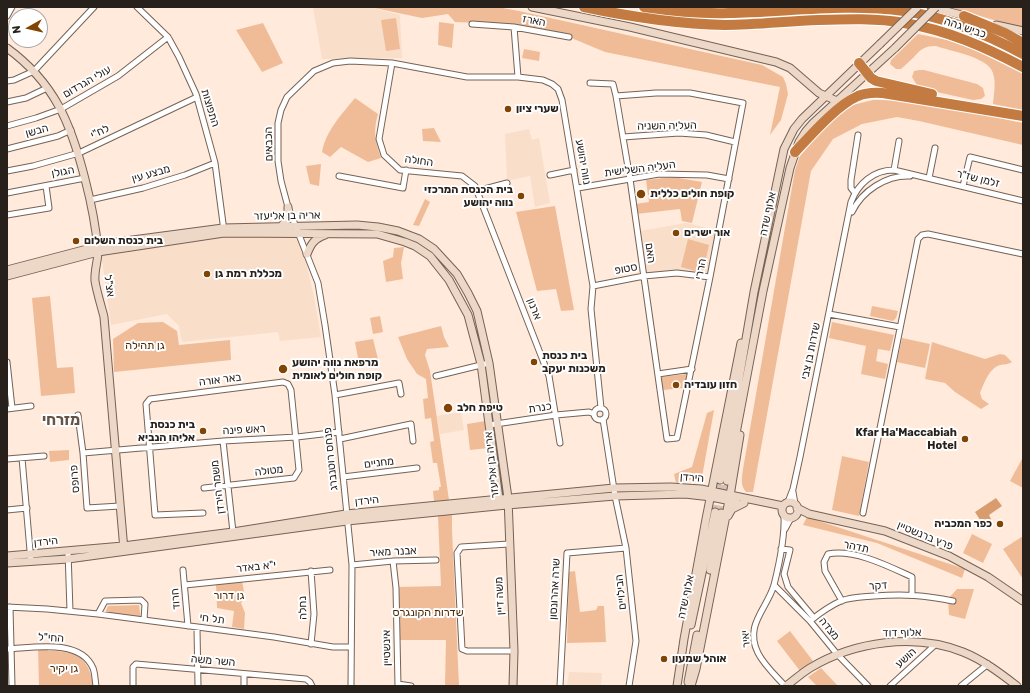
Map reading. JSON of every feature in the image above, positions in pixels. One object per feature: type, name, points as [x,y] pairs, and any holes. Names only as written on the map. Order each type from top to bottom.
[{"type":"highway","name":"כביש גהה","points":[[584,7],[638,18],[692,24],[728,25],[845,20],[904,23],[937,30],[962,38],[985,47],[1023,67]]},
{"type":"highway","name":"כביש גהה","points":[[644,7],[693,13],[840,8],[905,11],[955,23],[990,37],[1023,54]]},
{"type":"highway","points":[[964,16],[1006,33],[1023,43]]},
{"type":"highway","points":[[859,63],[876,81],[887,85],[1023,115]]},
{"type":"highway","points":[[795,152],[840,108],[851,100],[876,92],[1023,115]]},
{"type":"street","points":[[7,16],[12,7]]},
{"type":"street","points":[[7,81],[14,80],[34,71],[94,7]]},
{"type":"street","name":"התפוצות","points":[[137,7],[168,37],[197,97],[215,163],[224,230]]},
{"type":"street","points":[[532,7],[630,27],[776,62],[790,68],[808,85],[824,96],[837,101]]},
{"type":"street","name":"אלוף שדה","points":[[726,481],[736,397],[758,271],[784,149],[794,129],[816,104],[918,7]]},
{"type":"street","points":[[931,7],[1014,30],[1023,31]]},
{"type":"street","name":"אלוף שדה","points":[[726,481],[763,291],[790,168],[795,152],[806,131],[868,74],[936,7]]},
{"type":"street","name":"הארז","points":[[472,24],[514,27],[569,37]]},
{"type":"street","points":[[514,27],[518,77]]},
{"type":"street","name":"עולי הגרדום","points":[[7,126],[61,109],[118,76],[168,37]]},
{"type":"street","name":"אצ\"ל","points":[[7,48],[34,71],[61,109],[71,130],[85,178],[90,200],[97,249],[95,280],[104,317],[124,549]]},
{"type":"street","name":"הכבאים","points":[[300,234],[288,207],[281,181],[278,161],[278,123],[281,110],[287,97],[314,70],[333,63],[350,61],[392,63]]},
{"type":"street","name":"נווה יהושע","points":[[392,63],[467,77],[518,77],[543,80],[552,84],[558,89],[562,100],[578,188],[593,286],[591,309],[601,408]]},
{"type":"street","name":"החולה","points":[[392,63],[379,139],[384,155],[400,170],[462,176],[476,188]]},
{"type":"street","points":[[590,83],[613,84],[616,96]]},
{"type":"street","points":[[808,85],[816,96],[816,104]]},
{"type":"street","points":[[7,102],[26,98],[47,88]]},
{"type":"street","name":"הררי","points":[[616,96],[656,93],[690,93],[742,103],[692,370],[677,438]]},
{"type":"street","name":"האם","points":[[616,96],[630,179],[667,439],[677,438]]},
{"type":"street","name":"לח\"י","points":[[7,171],[33,166],[78,153],[197,97]]},
{"type":"street","name":"הבשן","points":[[7,149],[58,136],[71,130]]},
{"type":"street","name":"העליה השניה","points":[[623,137],[679,133],[706,136],[735,142]]},
{"type":"street","points":[[855,193],[851,188],[851,180],[858,135]]},
{"type":"street","points":[[894,170],[899,141]]},
{"type":"street","points":[[929,178],[934,148]]},
{"type":"street","points":[[963,186],[970,157],[1023,170]]},
{"type":"street","name":"מבצע עין","points":[[90,200],[143,188],[185,175],[215,163]]},
{"type":"street","points":[[339,176],[403,188],[406,170]]},
{"type":"street","points":[[550,174],[574,170]]},
{"type":"street","name":"זלמן שז\"ר","points":[[849,217],[851,202],[855,193],[863,182],[883,171],[894,170],[1023,200]]},
{"type":"street","name":"העליה השלישית","points":[[578,188],[659,174],[707,175],[728,180]]},
{"type":"street","name":"זלמן שז\"ר","points":[[849,217],[858,201],[881,182],[901,176],[929,178]]},
{"type":"street","name":"הגולן","points":[[7,193],[85,178]]},
{"type":"street","points":[[476,188],[507,183]]},
{"type":"street","name":"הגולן","points":[[7,215],[49,208],[46,186]]},
{"type":"street","name":"ארנון","points":[[476,188],[549,376],[560,443]]},
{"type":"street","points":[[280,228],[288,218],[288,207]]},
{"type":"street","name":"שדרות בן צבי","points":[[774,585],[788,508],[849,217]]},
{"type":"street","name":"אריה בן אליעזר","points":[[7,270],[97,249],[224,230],[357,225],[398,231],[418,238],[434,248],[446,260],[468,292],[477,311],[489,363],[498,423],[507,502],[499,499],[481,364],[468,315],[449,280],[430,256],[415,246],[395,238],[377,234],[300,234],[224,230]]},
{"type":"street","name":"פנחס רוטנברג","points":[[300,234],[318,283],[340,439],[352,565],[350,647],[351,686]]},
{"type":"street","points":[[307,254],[313,241],[318,237],[329,234]]},
{"type":"street","points":[[863,513],[917,241],[922,235],[928,234],[1023,254]]},
{"type":"street","name":"אריה בן אליעזר","points":[[7,276],[97,249]]},
{"type":"street","points":[[678,686],[684,639],[711,494],[739,353],[758,271]]},
{"type":"street","name":"סטופ","points":[[593,286],[644,276],[677,273],[710,277]]},
{"type":"street","points":[[459,297],[468,292]]},
{"type":"street","points":[[829,314],[900,328]]},
{"type":"street","points":[[7,362],[10,408],[31,406]]},
{"type":"street","points":[[436,376],[489,363]]},
{"type":"street","points":[[658,374],[692,370]]},
{"type":"street","name":"באר אורה","points":[[151,448],[146,404],[150,399],[283,382],[288,384],[291,390],[297,437]]},
{"type":"street","points":[[335,395],[399,383],[401,394]]},
{"type":"street","points":[[603,419],[597,419],[594,414],[597,409],[604,409],[606,413],[606,416],[603,419],[615,496]]},
{"type":"street","name":"כנרת","points":[[489,424],[556,415],[589,412],[594,414]]},
{"type":"street","name":"פרופס","points":[[78,415],[83,453],[86,508],[120,506]]},
{"type":"street","points":[[340,439],[411,424],[413,441]]},
{"type":"street","name":"ראש פינה","points":[[83,453],[223,441],[297,437],[338,432]]},
{"type":"street","name":"מטולה","points":[[204,488],[294,478],[299,470],[297,437]]},
{"type":"street","name":"משמר הירדן","points":[[223,441],[233,532]]},
{"type":"street","points":[[151,448],[155,515],[203,513]]},
{"type":"street","points":[[7,459],[44,456]]},
{"type":"street","points":[[22,458],[31,558]]},
{"type":"street","name":"מחניים","points":[[343,477],[417,468]]},
{"type":"street","points":[[691,686],[696,669],[730,498],[726,481]]},
{"type":"street","points":[[725,524],[732,509],[745,501],[726,481]]},
{"type":"street","name":"הירדן","points":[[7,563],[68,551],[124,549],[347,518],[507,502],[614,488],[671,487],[701,489],[711,494]]},
{"type":"street","name":"הירדן","points":[[507,502],[685,494],[711,494],[730,498]]},
{"type":"street","name":"הבילויים","points":[[615,496],[626,548],[635,644],[629,686]]},
{"type":"street","name":"פרץ ברנשטיין","points":[[730,498],[788,508],[885,532],[949,556],[988,577],[1023,601]]},
{"type":"street","name":"הירדן","points":[[7,556],[68,559],[233,532],[499,499]]},
{"type":"street","name":"משה דיין","points":[[507,502],[514,651],[513,686]]},
{"type":"street","points":[[7,510],[26,508]]},
{"type":"street","points":[[788,508],[797,514],[793,517],[787,518],[788,508]]},
{"type":"street","name":"אלוף שדה","points":[[678,686],[718,513],[687,686]]},
{"type":"street","name":"פרץ ברנשטיין","points":[[793,517],[809,514]]},
{"type":"street","name":"שדרות בן צבי","points":[[785,530],[793,517]]},
{"type":"street","points":[[509,544],[461,547],[457,553],[462,649],[467,652],[514,651]]},
{"type":"street","name":"שרה אהרונסון","points":[[560,686],[567,554],[626,548]]},
{"type":"street","name":"מצדה","points":[[781,549],[790,550],[784,574],[788,587],[837,654],[868,686]]},
{"type":"street","points":[[68,551],[70,611]]},
{"type":"street","name":"תדהר","points":[[842,601],[825,571],[824,562],[828,554],[834,552],[866,558],[912,577],[912,594]]},
{"type":"street","name":"אבנר מאיר","points":[[352,565],[393,561],[436,560]]},
{"type":"street","name":"אינשטיין","points":[[393,561],[396,588],[398,685]]},
{"type":"street","name":"חרוד","points":[[183,570],[188,626]]},
{"type":"street","name":"י\"א באדר","points":[[184,585],[330,570]]},
{"type":"street","name":"נחלה","points":[[311,571],[314,614],[311,644]]},
{"type":"street","name":"מצדה","points":[[774,585],[812,619]]},
{"type":"street","name":"יאיר","points":[[774,585],[755,623],[754,639],[757,652],[762,660],[786,686]]},
{"type":"street","name":"דקר","points":[[812,619],[842,601],[865,596],[912,594],[954,601]]},
{"type":"street","points":[[98,614],[105,601],[141,600],[145,604],[144,620]]},
{"type":"street","points":[[9,607],[9,649],[12,686]]},
{"type":"street","name":"תל חי","points":[[9,607],[98,614],[274,637],[333,647],[350,647]]},
{"type":"street","points":[[197,628],[198,686]]},
{"type":"street","name":"אלוף דוד","points":[[786,686],[810,668],[837,654],[870,645],[895,642],[913,642],[935,645],[962,652],[988,664],[1017,686]]},
{"type":"street","name":"הושע","points":[[890,686],[935,645]]},
{"type":"street","name":"החי\"ל","points":[[9,649],[54,646],[72,650],[80,654],[91,664],[96,686]]},
{"type":"street","name":"השר משה","points":[[133,686],[133,667],[136,664],[306,679],[311,684]]},
{"type":"street","points":[[961,686],[988,664]]},
{"type":"street","points":[[244,674],[244,686]]},
{"type":"street","points":[[398,685],[411,686]]},
{"type":"shaded area","points":[[313,7],[369,7],[400,15],[402,58],[322,59]]},
{"type":"shaded area","points":[[529,129],[532,140],[539,138],[550,203],[535,207],[530,176],[507,181],[505,134]]},
{"type":"shaded area","points":[[686,223],[716,230],[708,275],[678,271],[646,273],[640,231]]},
{"type":"shaded area","name":"מכללת רמת גן","points":[[224,236],[300,236],[314,297],[321,337],[280,341],[278,332],[182,342],[179,326],[167,314],[111,325],[101,252]]},
{"type":"shaded area","points":[[461,412],[464,430],[440,434],[437,416]]},
{"type":"shaded area","points":[[996,498],[1002,506],[989,515],[992,521],[984,526],[975,512]]},
{"type":"shaded area","points":[[569,672],[602,673],[601,686],[567,686]]},
{"type":"green space","points":[[370,7],[497,7],[519,11],[762,65],[783,77],[788,94],[781,120],[770,135],[780,87],[605,52],[569,37],[478,23],[455,22],[448,14],[422,18]]},
{"type":"green space","points":[[948,7],[1023,7],[1023,27],[1015,26]]},
{"type":"green space","points":[[396,18],[400,49],[386,51],[381,20]]},
{"type":"green space","points":[[439,22],[454,24],[452,48],[438,45]]},
{"type":"green space","points":[[263,23],[283,63],[262,72],[236,30]]},
{"type":"green space","points":[[918,34],[947,40],[975,50],[1023,74],[1023,110],[993,104],[995,81],[991,69],[987,64],[965,54],[936,46],[926,47],[901,69],[896,69],[890,64],[891,60]]},
{"type":"green space","points":[[524,49],[540,52],[539,61],[522,58]]},
{"type":"green space","points":[[919,70],[977,84],[983,88],[985,96],[981,99],[973,100],[923,89],[918,87],[912,77],[914,71]]},
{"type":"green space","points":[[355,98],[378,114],[375,136],[381,158],[368,162],[341,147],[330,157],[322,152],[331,130],[339,117]]},
{"type":"green space","points":[[873,100],[892,100],[930,104],[1023,123],[1023,145],[897,117],[862,124],[833,139],[811,171],[753,492],[746,492],[742,484],[743,469],[795,170],[800,156],[830,121],[853,105]]},
{"type":"green space","points":[[434,128],[441,142],[423,141],[422,129]]},
{"type":"green space","points":[[321,164],[319,186],[310,184],[306,166]]},
{"type":"green space","points":[[673,177],[702,182],[692,223],[682,221],[680,209],[636,214],[635,204],[649,202],[646,180]]},
{"type":"green space","points":[[425,199],[430,202],[419,226],[413,225]]},
{"type":"green space","points":[[555,206],[574,310],[561,311],[556,289],[537,291],[516,212]]},
{"type":"green space","points":[[688,239],[709,245],[703,273],[681,267]]},
{"type":"green space","points":[[404,247],[401,263],[403,279],[386,282],[383,261],[393,257],[394,248]]},
{"type":"green space","points":[[50,296],[57,368],[73,367],[75,393],[41,396],[32,298]]},
{"type":"green space","points":[[872,306],[898,311],[896,318],[893,321],[870,316]]},
{"type":"green space","points":[[380,316],[383,332],[373,334],[370,318]]},
{"type":"green space","name":"גן תהילה","points":[[163,322],[177,331],[179,345],[230,340],[231,360],[114,372],[113,339],[138,323]]},
{"type":"green space","points":[[832,322],[894,335],[890,351],[878,349],[876,361],[888,364],[885,379],[861,374],[866,346],[829,338]]},
{"type":"green space","points":[[441,326],[449,347],[427,349],[425,355],[430,371],[449,500],[434,501],[433,491],[439,490],[439,487],[441,487],[437,463],[433,463],[430,442],[434,441],[431,418],[425,419],[423,399],[428,398],[426,379],[417,374],[407,359],[398,337]]},
{"type":"green space","points":[[902,338],[930,344],[925,368],[897,362]]},
{"type":"green space","points":[[373,339],[378,359],[358,358],[355,342]]},
{"type":"green space","points":[[932,342],[985,359],[1000,354],[1005,355],[1012,362],[996,367],[987,377],[980,393],[982,399],[989,404],[981,409],[955,392],[945,383],[925,379]]},
{"type":"green space","points":[[687,374],[684,388],[663,390],[661,377]]},
{"type":"green space","points":[[714,410],[702,477],[676,483],[674,474],[692,467],[707,413]]},
{"type":"green space","points":[[486,421],[489,448],[470,450],[467,424]]},
{"type":"green space","points":[[69,450],[69,460],[50,462],[49,451]]},
{"type":"green space","points":[[842,456],[869,462],[859,516],[832,510]]},
{"type":"green space","points":[[1023,457],[1023,488],[1010,481]]},
{"type":"green space","name":"שדרות הקונגרס","points":[[452,514],[459,686],[445,686],[446,640],[400,640],[399,587],[441,586],[438,516]]},
{"type":"green space","points":[[807,517],[965,569],[962,578],[877,543],[803,525]]},
{"type":"green space","points":[[972,534],[992,544],[983,563],[963,553]]},
{"type":"green space","points":[[1023,536],[1023,579],[1003,549]]},
{"type":"green space","points":[[575,571],[580,612],[596,610],[598,606],[604,606],[606,642],[567,643],[569,572]]},
{"type":"green space","name":"גן דרור","points":[[242,581],[245,597],[241,603],[245,613],[244,629],[232,627],[234,611],[217,608],[216,584]]},
{"type":"green space","points":[[957,589],[974,589],[965,619],[949,615],[948,599]]},
{"type":"green space","points":[[139,605],[141,620],[104,615],[108,606]]},
{"type":"green space","points":[[790,631],[813,661],[800,671],[777,641]]},
{"type":"green space","name":"גן יקיר","points":[[48,646],[48,651],[74,654],[85,662],[89,669],[93,686],[39,686],[38,647]]},
{"type":"green space","points":[[821,668],[838,686],[817,686],[808,677]]},
{"type":"tunnel","points":[[715,512],[720,480]]},
{"type":"tunnel","points":[[721,513],[727,481]]},
{"type":"place","name":"שערי ציון","points":[[508,109]]},
{"type":"place","name":"קופת חולים כללית","points":[[641,194]]},
{"type":"place","name":"בית הכנסת המרכזי נווה יהושע","points":[[521,196]]},
{"type":"place","name":"אור ישרים","points":[[676,233]]},
{"type":"place","name":"בית כנסת השלום","points":[[76,241]]},
{"type":"place","name":"מכללת רמת גן","points":[[207,274]]},
{"type":"place","name":"בית כנסת משכנות יעקב","points":[[534,362]]},
{"type":"place","name":"מרפאת נווה יהושע קופת חולים לאומית","points":[[283,369]]},
{"type":"place","name":"חזון עובדיה","points":[[676,385]]},
{"type":"place","name":"טיפת חלב","points":[[448,408]]},
{"type":"place","name":"בית כנסת אליהו הנביא","points":[[203,431]]},
{"type":"place","name":"Kfar Ha'Maccabiah Hotel","points":[[965,439]]},
{"type":"place","name":"כפר המכביה","points":[[1000,524]]},
{"type":"place","name":"אוהל שמעון","points":[[664,659]]},
{"type":"district","name":"מזרחי","points":[[61,421]]}]
